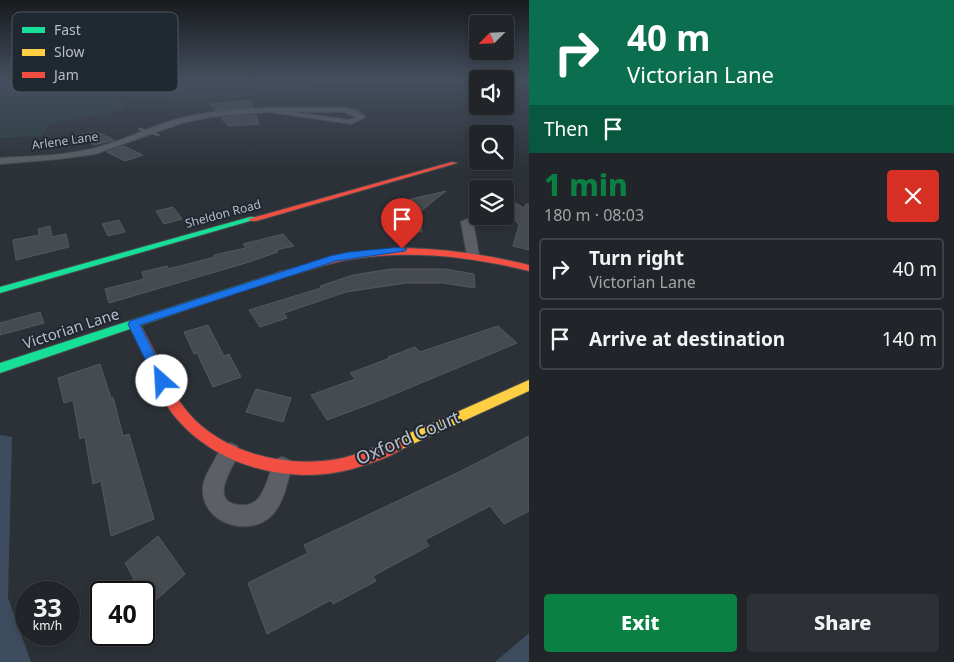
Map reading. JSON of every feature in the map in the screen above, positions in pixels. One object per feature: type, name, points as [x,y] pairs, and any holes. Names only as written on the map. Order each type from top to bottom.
[{"type":"street","name":"Arlene Lane","points":[[271,111],[351,122],[362,117],[360,114],[348,111]]},
{"type":"street","name":"Arlene Lane","points":[[2,162],[94,151],[192,118],[230,113],[279,111]]},
{"type":"street","name":"Sheldon Road","points":[[0,290],[454,163]]},
{"type":"street","points":[[467,222],[473,255]]},
{"type":"street","name":"Victorian Lane","points":[[0,368],[317,263],[349,255],[412,249],[473,255],[529,268]]},
{"type":"street","name":"Oxford Court","points":[[134,324],[176,408],[197,431],[230,452],[252,460],[282,466],[302,468],[328,467],[371,457],[529,385]]},
{"type":"street","points":[[230,452],[216,478],[213,491],[217,504],[227,513],[238,516],[253,515],[263,509],[270,500],[282,466]]},
{"type":"lane","points":[[140,129],[158,135]]},
{"type":"shaded area","points":[[0,111],[117,111],[50,124],[41,136],[0,138]]},
{"type":"water","points":[[0,435],[12,437],[8,598],[15,617],[15,646],[25,646],[31,662],[0,662]]},
{"type":"water","points":[[529,633],[529,662],[495,662]]},
{"type":"building","points":[[256,115],[259,124],[228,126],[221,118]]},
{"type":"building","points":[[97,132],[114,140],[94,145],[78,135]]},
{"type":"building","points":[[124,146],[143,155],[125,161],[107,152]]},
{"type":"building","points":[[446,191],[420,212],[422,232],[394,229],[393,213],[411,199]]},
{"type":"building","points":[[514,202],[524,208],[526,204],[529,204],[529,250],[513,246],[519,225],[514,219]]},
{"type":"building","points":[[173,207],[182,219],[164,224],[156,211]]},
{"type":"building","points":[[119,220],[125,232],[108,236],[102,224]]},
{"type":"building","points":[[50,226],[52,237],[66,234],[69,247],[16,260],[13,240],[39,235],[38,229]]},
{"type":"building","points":[[283,234],[294,246],[276,250],[278,252],[246,263],[109,303],[105,289],[144,279],[142,272],[167,266],[168,269],[215,257],[214,255],[246,248],[243,244]]},
{"type":"building","points":[[391,269],[445,269],[474,274],[475,288],[443,283],[406,283],[346,292],[284,313],[287,318],[260,327],[249,310],[321,288],[320,286],[353,275]]},
{"type":"building","points":[[40,312],[44,323],[0,335],[0,323]]},
{"type":"building","points":[[208,325],[224,356],[229,354],[241,377],[213,387],[197,353],[194,354],[184,332]]},
{"type":"building","points":[[498,326],[517,343],[373,403],[327,420],[311,395],[355,379],[350,373],[415,347],[420,352]]},
{"type":"building","points":[[100,364],[111,398],[113,397],[123,436],[129,434],[154,519],[111,536],[101,481],[93,484],[85,437],[80,439],[73,400],[64,403],[58,378]]},
{"type":"building","points":[[256,389],[291,398],[283,422],[246,412]]},
{"type":"building","points":[[529,436],[529,511],[504,524],[490,506],[425,540],[429,546],[373,576],[376,581],[333,604],[331,600],[267,634],[248,583],[308,553],[304,545],[461,471]]},
{"type":"building","points":[[158,536],[185,574],[155,601],[155,581],[132,581],[134,579],[125,563]]},
{"type":"traffic: fast","points":[[0,290],[253,219]]},
{"type":"traffic: fast","points":[[0,368],[283,274]]},
{"type":"traffic: slow","points":[[399,444],[529,385]]},
{"type":"traffic: jam","points":[[253,219],[454,163]]},
{"type":"traffic: jam","points":[[283,274],[346,257],[406,251],[465,255],[529,268]]},
{"type":"traffic: jam","points":[[134,324],[177,409],[191,425],[225,449],[264,463],[306,468],[346,464],[399,444]]},
{"type":"route","points":[[162,381],[134,324],[333,258],[402,249]]}]
